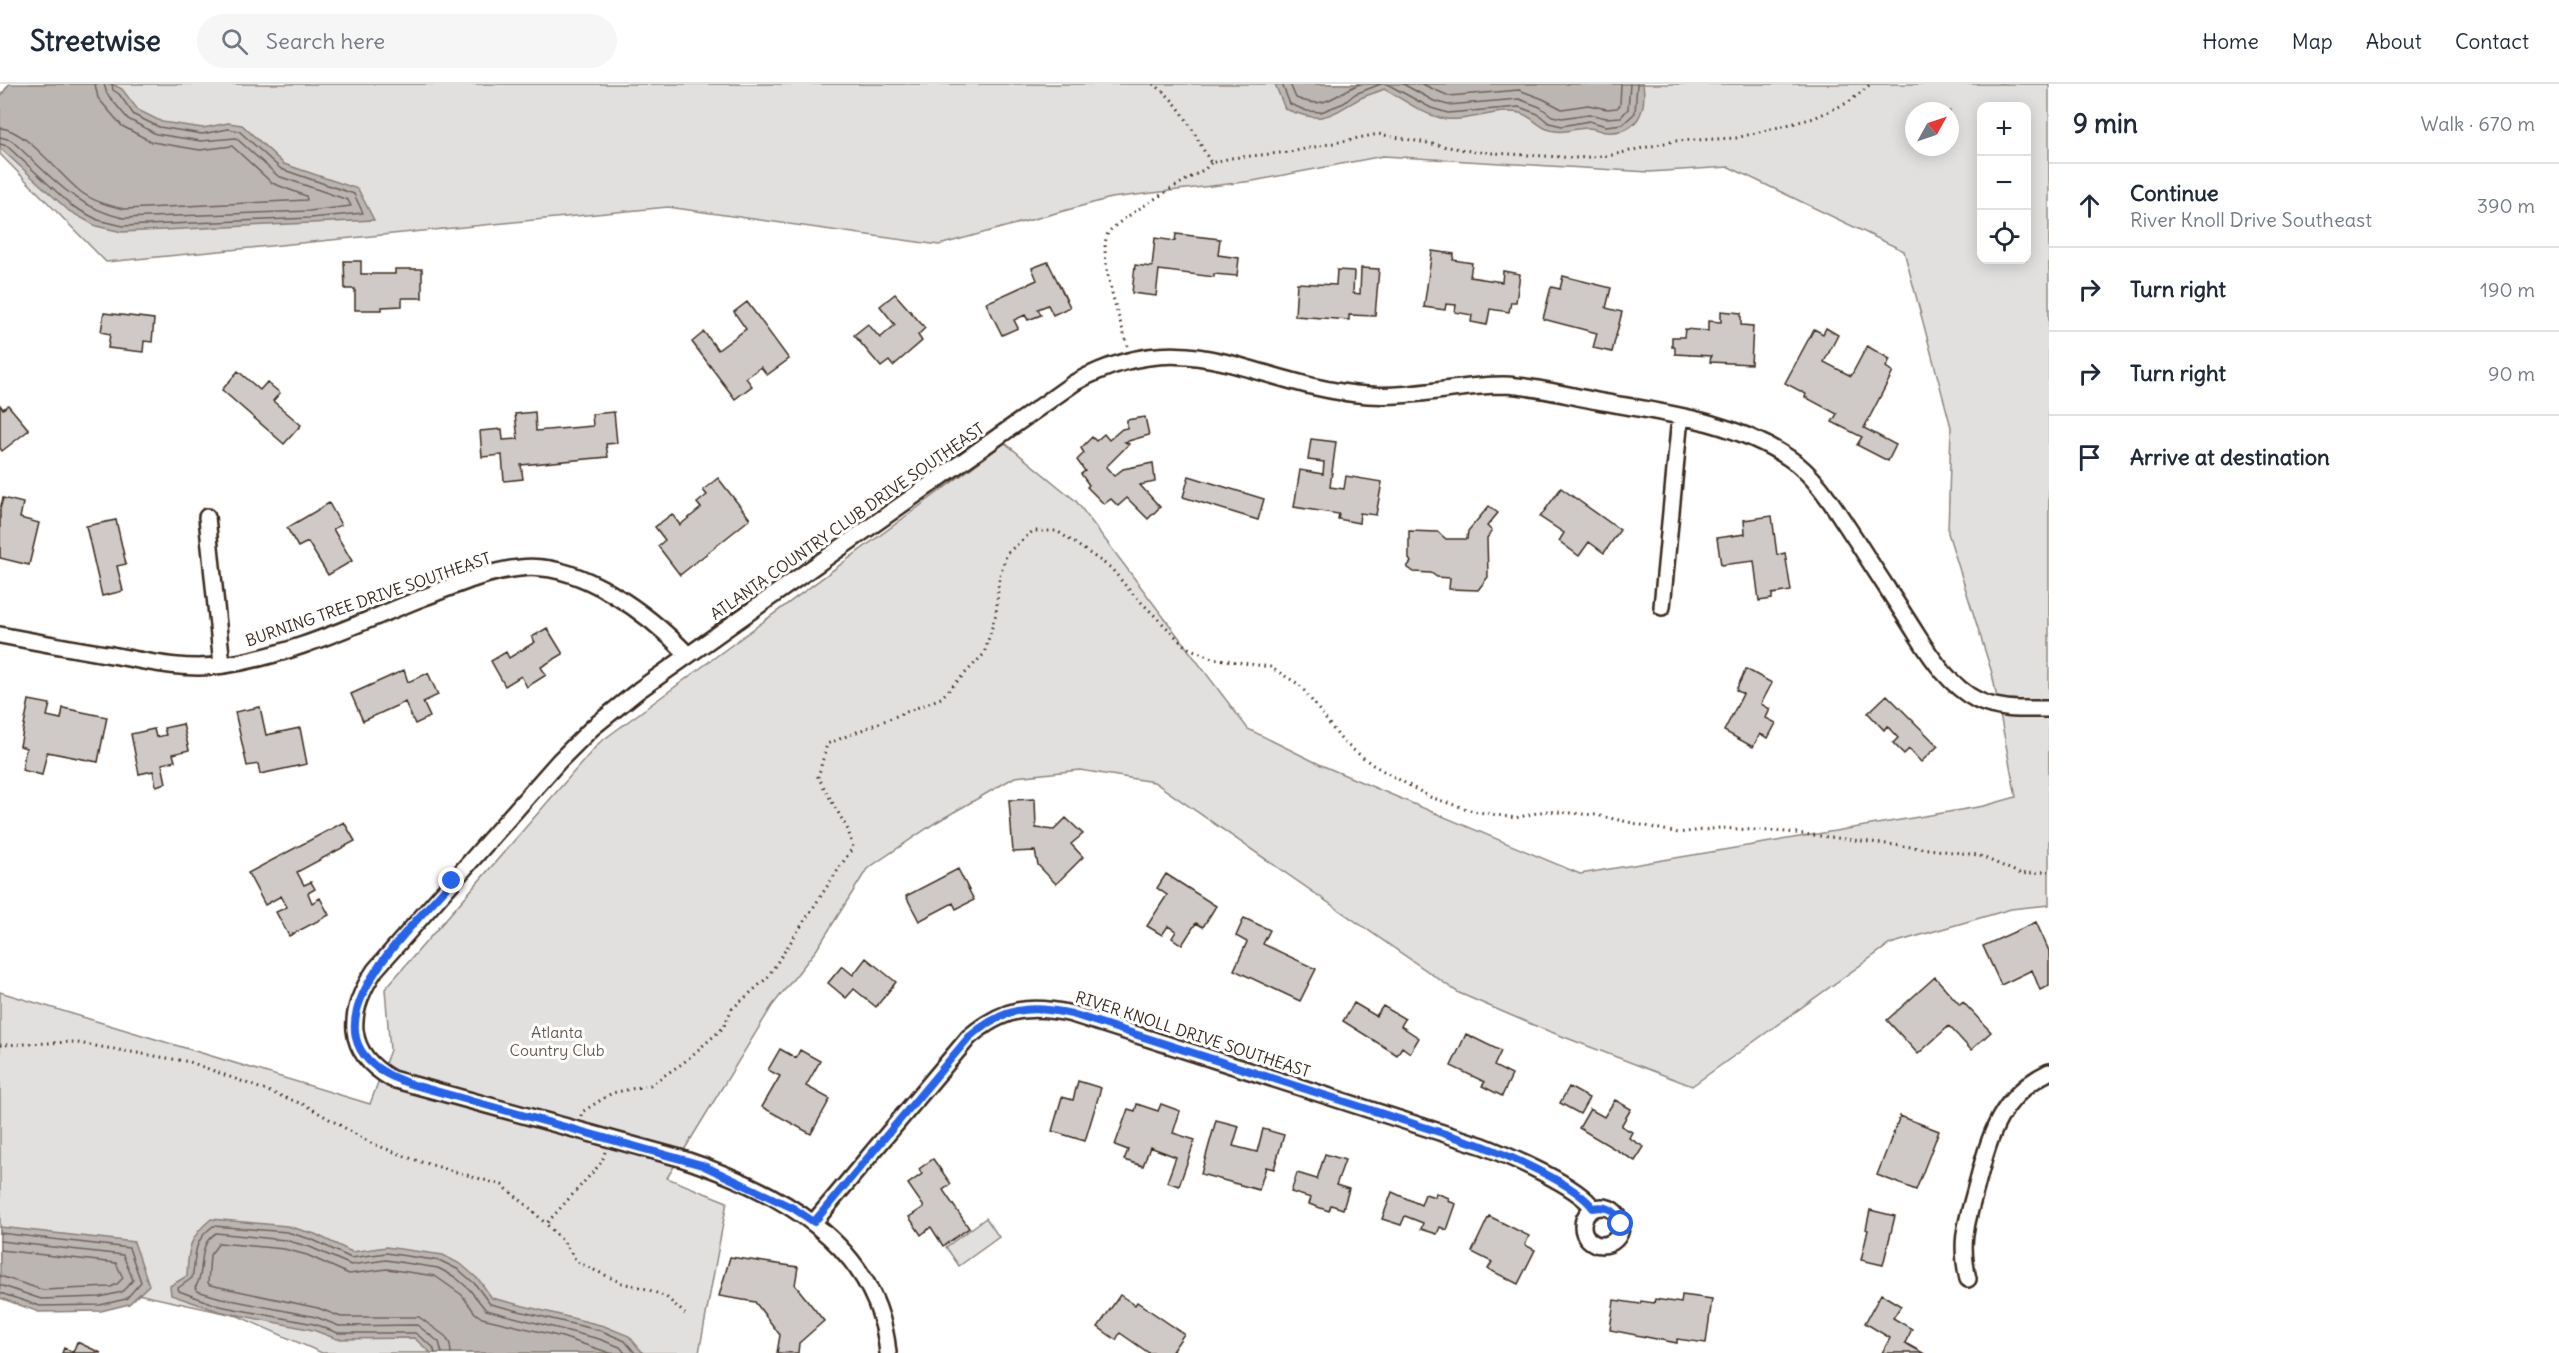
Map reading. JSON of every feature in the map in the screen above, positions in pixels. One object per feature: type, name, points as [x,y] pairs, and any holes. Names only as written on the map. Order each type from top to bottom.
[{"type":"street","name":"ATLANTA COUNTRY CLUB DRIVE SOUTHEAST","points":[[888,1353],[878,1310],[863,1277],[840,1247],[814,1222],[793,1208],[702,1165],[392,1078],[368,1061],[362,1053],[355,1033],[356,1006],[375,970],[490,837],[592,728],[639,690],[1074,383],[1104,368],[1132,359],[1197,355],[1329,390],[1370,395],[1420,395],[1480,386],[1526,387],[1710,423],[1743,432],[1776,449],[1806,471],[1831,503],[1931,657],[1962,690],[1977,700],[1994,706],[2011,709],[2049,709]]},
{"type":"street","points":[[1662,607],[1680,417]]},
{"type":"street","points":[[207,517],[222,666]]},
{"type":"street","name":"BURNING TREE DRIVE SOUTHEAST","points":[[0,635],[172,666],[222,666],[261,658],[457,585],[522,567],[554,570],[584,579],[610,592],[667,632],[688,655]]},
{"type":"street","name":"RIVER KNOLL DRIVE SOUTHEAST","points":[[814,1222],[969,1037],[985,1023],[1002,1015],[1018,1009],[1034,1008],[1072,1014],[1483,1146],[1510,1157],[1581,1195],[1593,1208]]},
{"type":"street","points":[[1968,1279],[1963,1257],[1963,1235],[1990,1135],[2010,1101],[2029,1084],[2049,1072]]},
{"type":"path","points":[[1153,84],[1166,92],[1175,102],[1211,163]]},
{"type":"path","points":[[1132,359],[1111,289],[1106,261],[1106,235],[1128,217],[1211,163],[1231,158],[1290,152],[1378,134],[1476,152],[1578,158],[1612,155],[1674,141],[1736,138],[1814,118],[1849,102],[1871,84]]},
{"type":"path","points":[[579,1120],[582,1112],[612,1093],[650,1085],[683,1063],[723,1028],[732,1009],[766,978],[853,847],[848,830],[818,777],[827,744],[941,698],[984,654],[996,614],[999,578],[1007,553],[1033,531],[1057,531],[1111,568],[1130,591],[1186,648],[1212,658],[1270,667],[1300,685],[1343,742],[1373,765],[1430,797],[1473,811],[1515,818],[1545,811],[1596,815],[1678,833],[1720,828],[1787,832],[1978,855],[2021,874],[2049,872]]},
{"type":"path","points":[[0,1046],[72,1041],[190,1062],[305,1105],[371,1143],[418,1161],[502,1185],[530,1208],[564,1242],[577,1262],[622,1283],[647,1289],[666,1297],[685,1314]]},
{"type":"path","points":[[546,1224],[602,1162],[606,1148]]},
{"type":"green space","name":"Atlanta Country Club","points":[[30,84],[2049,84],[2049,905],[2011,909],[1890,944],[1692,1086],[1538,1027],[1459,993],[1154,782],[1080,770],[1015,777],[935,823],[867,869],[817,949],[772,1006],[667,1178],[727,1202],[699,1353],[322,1353],[238,1316],[0,1264],[0,992],[370,1104],[390,1050],[385,989],[599,743],[1005,443],[1076,501],[1248,729],[1321,765],[1580,874],[1984,806],[2016,797],[1992,673],[1948,533],[1951,427],[1904,251],[1729,167],[1649,172],[1383,156],[1253,181],[1111,198],[939,245],[668,207],[106,262],[0,154],[0,93]]},
{"type":"green space","points":[[986,1218],[999,1237],[959,1266],[946,1247]]},
{"type":"water","points":[[9,84],[112,84],[122,89],[138,110],[162,122],[203,128],[228,123],[242,125],[284,164],[358,189],[374,220],[122,232],[96,226],[69,211],[0,148],[0,97]]},
{"type":"water","points":[[1275,84],[1643,84],[1644,94],[1638,119],[1625,129],[1617,132],[1592,128],[1552,131],[1520,113],[1502,112],[1464,119],[1438,117],[1422,111],[1384,89],[1360,98],[1330,115],[1307,116],[1285,109]]},
{"type":"water","points":[[211,1219],[287,1226],[315,1234],[352,1252],[386,1247],[443,1255],[462,1265],[479,1280],[492,1298],[604,1326],[629,1336],[643,1353],[431,1353],[414,1338],[337,1339],[313,1330],[218,1311],[171,1295],[170,1286],[187,1276],[189,1251],[194,1238]]},
{"type":"water","points":[[0,1227],[134,1242],[149,1285],[129,1304],[101,1311],[39,1312],[0,1298]]},
{"type":"building","points":[[1176,234],[1220,239],[1218,255],[1239,258],[1237,276],[1214,274],[1214,277],[1159,270],[1156,296],[1132,293],[1135,265],[1152,267],[1155,238],[1175,241]]},
{"type":"building","points":[[1432,251],[1454,254],[1453,260],[1472,263],[1470,277],[1502,282],[1503,271],[1520,274],[1516,302],[1511,302],[1509,312],[1490,309],[1487,325],[1471,322],[1472,315],[1455,312],[1456,305],[1446,304],[1445,310],[1424,307]]},
{"type":"building","points":[[344,261],[361,261],[361,274],[395,274],[395,269],[422,269],[422,298],[402,298],[402,306],[382,307],[382,310],[355,310],[355,289],[345,289]]},
{"type":"building","points":[[1048,262],[1070,307],[1053,315],[1048,305],[1038,309],[1041,315],[1028,320],[1025,315],[1014,320],[1018,328],[1002,335],[986,303],[1037,280],[1032,268]]},
{"type":"building","points":[[1361,268],[1379,269],[1375,316],[1349,315],[1349,320],[1295,316],[1297,283],[1336,285],[1337,270],[1354,271],[1353,293],[1360,294]]},
{"type":"building","points":[[1563,276],[1611,288],[1606,308],[1622,312],[1612,352],[1593,348],[1597,333],[1543,319],[1551,287],[1560,289]]},
{"type":"building","points":[[895,294],[925,328],[918,335],[922,341],[893,366],[889,361],[881,367],[854,335],[868,324],[880,338],[895,325],[880,306]]},
{"type":"building","points":[[747,302],[789,359],[767,375],[761,367],[746,378],[752,386],[735,399],[692,342],[704,332],[718,350],[746,329],[734,312]]},
{"type":"building","points":[[1721,311],[1741,313],[1741,325],[1753,326],[1751,364],[1710,362],[1711,356],[1675,354],[1672,337],[1684,337],[1685,329],[1708,331],[1708,321],[1721,322]]},
{"type":"building","points":[[104,313],[154,319],[152,342],[144,341],[143,352],[108,348],[110,334],[101,332]]},
{"type":"building","points":[[1826,328],[1838,335],[1824,362],[1851,376],[1867,346],[1890,359],[1886,367],[1893,372],[1864,428],[1896,445],[1888,461],[1857,445],[1862,437],[1832,422],[1837,414],[1785,383],[1814,329],[1823,334]]},
{"type":"building","points":[[238,371],[260,390],[267,382],[280,393],[273,401],[301,425],[284,444],[222,390]]},
{"type":"building","points":[[0,405],[3,409],[8,405],[29,430],[2,451],[0,448]]},
{"type":"building","points":[[535,412],[536,431],[593,426],[592,414],[614,412],[617,443],[606,444],[608,457],[521,465],[523,479],[504,481],[502,455],[482,457],[480,431],[502,429],[503,440],[518,439],[515,414]]},
{"type":"building","points":[[1145,417],[1149,435],[1125,442],[1129,444],[1106,467],[1114,476],[1123,469],[1153,463],[1155,482],[1140,485],[1160,507],[1148,519],[1127,498],[1118,506],[1111,499],[1104,504],[1087,487],[1089,485],[1081,474],[1085,471],[1077,460],[1084,453],[1081,448],[1092,437],[1096,441],[1104,434],[1109,440],[1122,429],[1127,428],[1127,420]]},
{"type":"building","points":[[1311,439],[1336,442],[1330,487],[1344,489],[1346,476],[1382,482],[1376,515],[1360,513],[1359,523],[1338,519],[1339,514],[1294,507],[1300,470],[1323,474],[1324,462],[1308,460]]},
{"type":"building","points":[[1189,476],[1264,499],[1258,520],[1183,497]]},
{"type":"building","points":[[718,478],[750,519],[680,575],[658,546],[665,540],[655,527],[672,514],[680,525],[701,508],[697,503],[707,495],[703,490]]},
{"type":"building","points":[[1561,488],[1620,530],[1604,553],[1589,542],[1579,556],[1559,541],[1564,533],[1540,517]]},
{"type":"building","points":[[3,498],[23,503],[20,518],[39,523],[29,565],[0,558],[0,509]]},
{"type":"building","points":[[329,503],[341,525],[333,529],[352,561],[328,575],[308,542],[298,547],[287,528]]},
{"type":"building","points":[[1489,506],[1498,513],[1487,526],[1492,531],[1487,538],[1488,577],[1478,590],[1449,589],[1450,578],[1437,577],[1431,573],[1414,572],[1407,567],[1411,562],[1409,559],[1409,531],[1438,532],[1446,539],[1467,539],[1468,531]]},
{"type":"building","points":[[1772,516],[1777,555],[1785,553],[1791,591],[1772,594],[1772,599],[1759,601],[1754,561],[1721,565],[1717,538],[1745,534],[1744,520]]},
{"type":"building","points":[[116,520],[126,564],[117,566],[123,591],[102,596],[86,526]]},
{"type":"building","points":[[547,628],[563,654],[541,667],[546,675],[527,687],[521,676],[505,686],[491,661],[506,652],[509,658],[535,642],[532,637]]},
{"type":"building","points":[[1746,669],[1772,683],[1761,704],[1770,709],[1766,718],[1776,723],[1768,738],[1760,734],[1753,747],[1724,731],[1743,694],[1736,690]]},
{"type":"building","points":[[404,670],[408,682],[428,673],[438,695],[423,702],[430,717],[415,724],[405,702],[363,721],[351,694]]},
{"type":"building","points":[[1887,695],[1938,746],[1921,762],[1909,749],[1904,754],[1893,743],[1898,738],[1887,726],[1884,730],[1868,713]]},
{"type":"building","points":[[29,700],[50,704],[47,716],[61,719],[63,708],[107,717],[98,762],[47,752],[42,775],[22,770],[26,748],[20,746]]},
{"type":"building","points":[[260,707],[266,735],[300,728],[307,764],[260,774],[258,764],[247,766],[235,712]]},
{"type":"building","points":[[183,724],[189,750],[173,754],[175,761],[162,764],[166,783],[156,786],[153,771],[139,774],[131,734],[154,729],[156,737],[166,735],[164,728]]},
{"type":"building","points":[[1035,799],[1036,828],[1054,830],[1066,818],[1083,834],[1071,844],[1083,857],[1056,884],[1038,865],[1035,851],[1013,852],[1009,800]]},
{"type":"building","points":[[344,822],[355,841],[297,872],[304,885],[311,882],[315,889],[308,893],[312,903],[320,898],[329,915],[289,936],[276,912],[287,907],[281,896],[265,905],[248,873]]},
{"type":"building","points":[[958,869],[974,900],[956,909],[953,903],[919,921],[906,896]]},
{"type":"building","points":[[1166,874],[1216,906],[1203,927],[1196,923],[1182,945],[1172,938],[1176,931],[1168,926],[1162,935],[1147,926],[1167,895],[1157,888]]},
{"type":"building","points":[[1244,918],[1270,930],[1263,944],[1316,969],[1300,1001],[1234,970],[1247,942],[1236,936]]},
{"type":"building","points":[[2036,922],[2049,951],[2049,986],[2040,990],[2032,970],[2001,985],[1983,946]]},
{"type":"building","points":[[866,958],[896,982],[876,1007],[854,989],[846,998],[828,983],[842,966],[853,975]]},
{"type":"building","points":[[1935,977],[1960,1005],[1963,1002],[1991,1032],[1971,1050],[1949,1026],[1918,1054],[1887,1020]]},
{"type":"building","points":[[1354,1003],[1376,1016],[1383,1006],[1405,1019],[1401,1026],[1419,1038],[1410,1053],[1402,1047],[1397,1055],[1343,1021]]},
{"type":"building","points":[[1466,1034],[1501,1051],[1494,1066],[1512,1075],[1502,1096],[1482,1086],[1485,1082],[1451,1066]]},
{"type":"building","points":[[780,1049],[796,1058],[800,1050],[820,1061],[806,1086],[830,1099],[811,1134],[762,1107],[780,1076],[768,1070]]},
{"type":"building","points":[[1078,1081],[1101,1088],[1085,1141],[1052,1131],[1062,1097],[1073,1100]]},
{"type":"building","points":[[1569,1087],[1589,1098],[1580,1114],[1560,1103]]},
{"type":"building","points":[[1615,1100],[1631,1109],[1621,1126],[1632,1132],[1629,1138],[1644,1147],[1635,1161],[1579,1128],[1590,1109],[1604,1117]]},
{"type":"building","points":[[1137,1104],[1158,1111],[1161,1104],[1180,1111],[1173,1133],[1195,1140],[1179,1186],[1167,1182],[1176,1157],[1150,1147],[1143,1166],[1124,1160],[1128,1150],[1115,1145],[1128,1109],[1135,1111]]},
{"type":"building","points":[[1900,1116],[1939,1131],[1916,1190],[1877,1175]]},
{"type":"building","points":[[1216,1120],[1239,1126],[1233,1146],[1257,1152],[1263,1129],[1284,1135],[1274,1169],[1266,1167],[1259,1190],[1201,1174]]},
{"type":"building","points":[[1325,1154],[1345,1160],[1336,1185],[1349,1189],[1343,1209],[1331,1205],[1329,1211],[1309,1204],[1311,1198],[1291,1192],[1297,1173],[1317,1179]]},
{"type":"building","points":[[933,1159],[951,1184],[943,1190],[969,1228],[943,1246],[931,1227],[921,1235],[909,1217],[924,1207],[908,1184],[922,1174],[919,1169]]},
{"type":"building","points":[[1392,1192],[1421,1205],[1425,1194],[1435,1197],[1436,1193],[1449,1198],[1448,1201],[1456,1204],[1447,1230],[1440,1227],[1437,1234],[1421,1229],[1423,1223],[1405,1216],[1401,1225],[1382,1219]]},
{"type":"building","points":[[1870,1210],[1895,1216],[1883,1265],[1861,1260]]},
{"type":"building","points":[[1489,1216],[1529,1236],[1525,1245],[1535,1250],[1518,1284],[1488,1269],[1492,1262],[1472,1252]]},
{"type":"building","points":[[730,1257],[798,1267],[795,1285],[824,1321],[799,1343],[798,1353],[777,1353],[780,1335],[755,1302],[719,1296]]},
{"type":"building","points":[[1881,1294],[1901,1306],[1893,1318],[1912,1329],[1905,1343],[1923,1353],[1882,1353],[1890,1338],[1865,1323]]},
{"type":"building","points":[[1120,1295],[1135,1305],[1137,1302],[1184,1334],[1171,1353],[1149,1353],[1120,1333],[1116,1340],[1098,1327]]},
{"type":"building","points":[[1682,1295],[1712,1299],[1706,1343],[1677,1339],[1677,1343],[1610,1330],[1614,1300],[1640,1304],[1641,1301],[1654,1303],[1655,1299],[1681,1303]]},
{"type":"building","points":[[77,1342],[101,1353],[62,1353],[64,1348],[73,1352]]},
{"type":"route","points":[[452,881],[375,970],[363,989],[356,1006],[354,1024],[357,1043],[368,1061],[383,1074],[414,1085],[702,1165],[793,1208],[814,1222],[953,1053],[969,1037],[985,1023],[1002,1015],[1018,1009],[1034,1008],[1054,1009],[1072,1014],[1483,1146],[1510,1157],[1581,1195],[1593,1208],[1602,1206],[1611,1209],[1618,1215],[1621,1224]]}]
